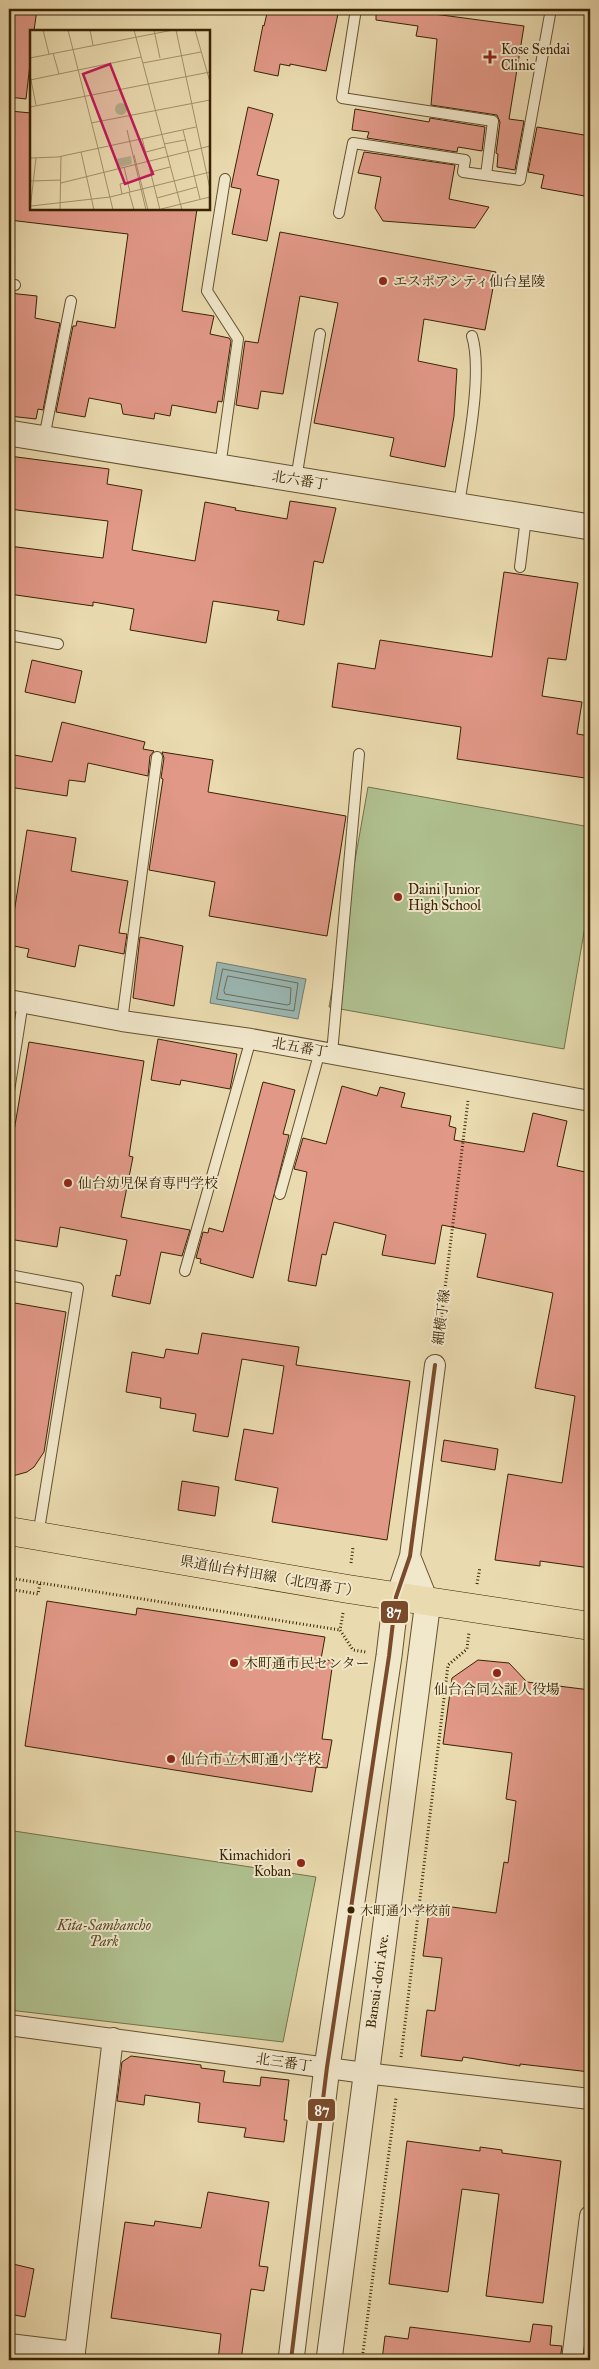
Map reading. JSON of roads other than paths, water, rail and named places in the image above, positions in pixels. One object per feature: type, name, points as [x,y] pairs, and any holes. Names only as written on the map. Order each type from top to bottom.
[{"type":"main road","name":"県道仙台村田線（北四番丁）","points":[[9,1531],[396,1597],[590,1626]]},
{"type":"street","name":"北六番丁","points":[[9,433],[590,527]]},
{"type":"street","name":"北五番丁","points":[[16,1001],[122,1020],[326,1052],[590,1101]]},
{"type":"street","name":"細横丁線","points":[[396,1597],[410,1556],[435,1364]]},
{"type":"street","points":[[410,1556],[428,1602]]},
{"type":"street","points":[[291,2360],[328,2067],[388,1666],[396,1597]]},
{"type":"street","name":"Bansui-dori Ave.","points":[[329,2360],[428,1602]]},
{"type":"street","name":"北三番丁","points":[[9,2024],[365,2073],[399,2075],[590,2099]]},
{"type":"street","points":[[9,2344],[74,2356],[113,2038]]},
{"type":"street","points":[[572,2360],[583,2327],[590,2216]]},
{"type":"lane","points":[[356,9],[342,98],[493,121],[486,175]]},
{"type":"lane","points":[[339,214],[353,143],[465,160],[464,172],[520,180],[551,9]]},
{"type":"lane","points":[[220,467],[238,339],[207,291],[224,180]]},
{"type":"lane","points":[[44,439],[71,301]]},
{"type":"lane","points":[[295,479],[320,334]]},
{"type":"lane","points":[[459,506],[472,415],[476,370],[477,351],[472,336]]},
{"type":"lane","points":[[520,567],[526,517]]},
{"type":"lane","points":[[9,635],[58,644]]},
{"type":"lane","points":[[280,1194],[326,1052],[359,754]]},
{"type":"lane","points":[[122,1020],[157,758]]},
{"type":"lane","points":[[9,1092],[16,1001]]},
{"type":"lane","points":[[185,1271],[251,1039]]},
{"type":"lane","points":[[9,1275],[78,1288],[38,1536]]},
{"type":"water","points":[[217,962],[306,979],[298,1019],[210,1003]]},
{"type":"place","name":"Kose Sendai Clinic","points":[[490,57]]},
{"type":"place","name":"エスポアシティ仙台星陵","points":[[383,281]]},
{"type":"place","name":"Daini Junior High School","points":[[398,897]]},
{"type":"place","name":"仙台幼児保育専門学校","points":[[68,1183]]},
{"type":"place","name":"木町通市民センター","points":[[234,1663]]},
{"type":"place","name":"仙台合同公証人役場","points":[[497,1673]]},
{"type":"place","name":"仙台市立木町通小学校","points":[[171,1759]]},
{"type":"place","name":"Kimachidori Koban","points":[[301,1863]]},
{"type":"place","name":"木町通小学校前","points":[[351,1910]]},
{"type":"park label","name":"Kita-Sambancho Park","points":[[104,1934]]}]
